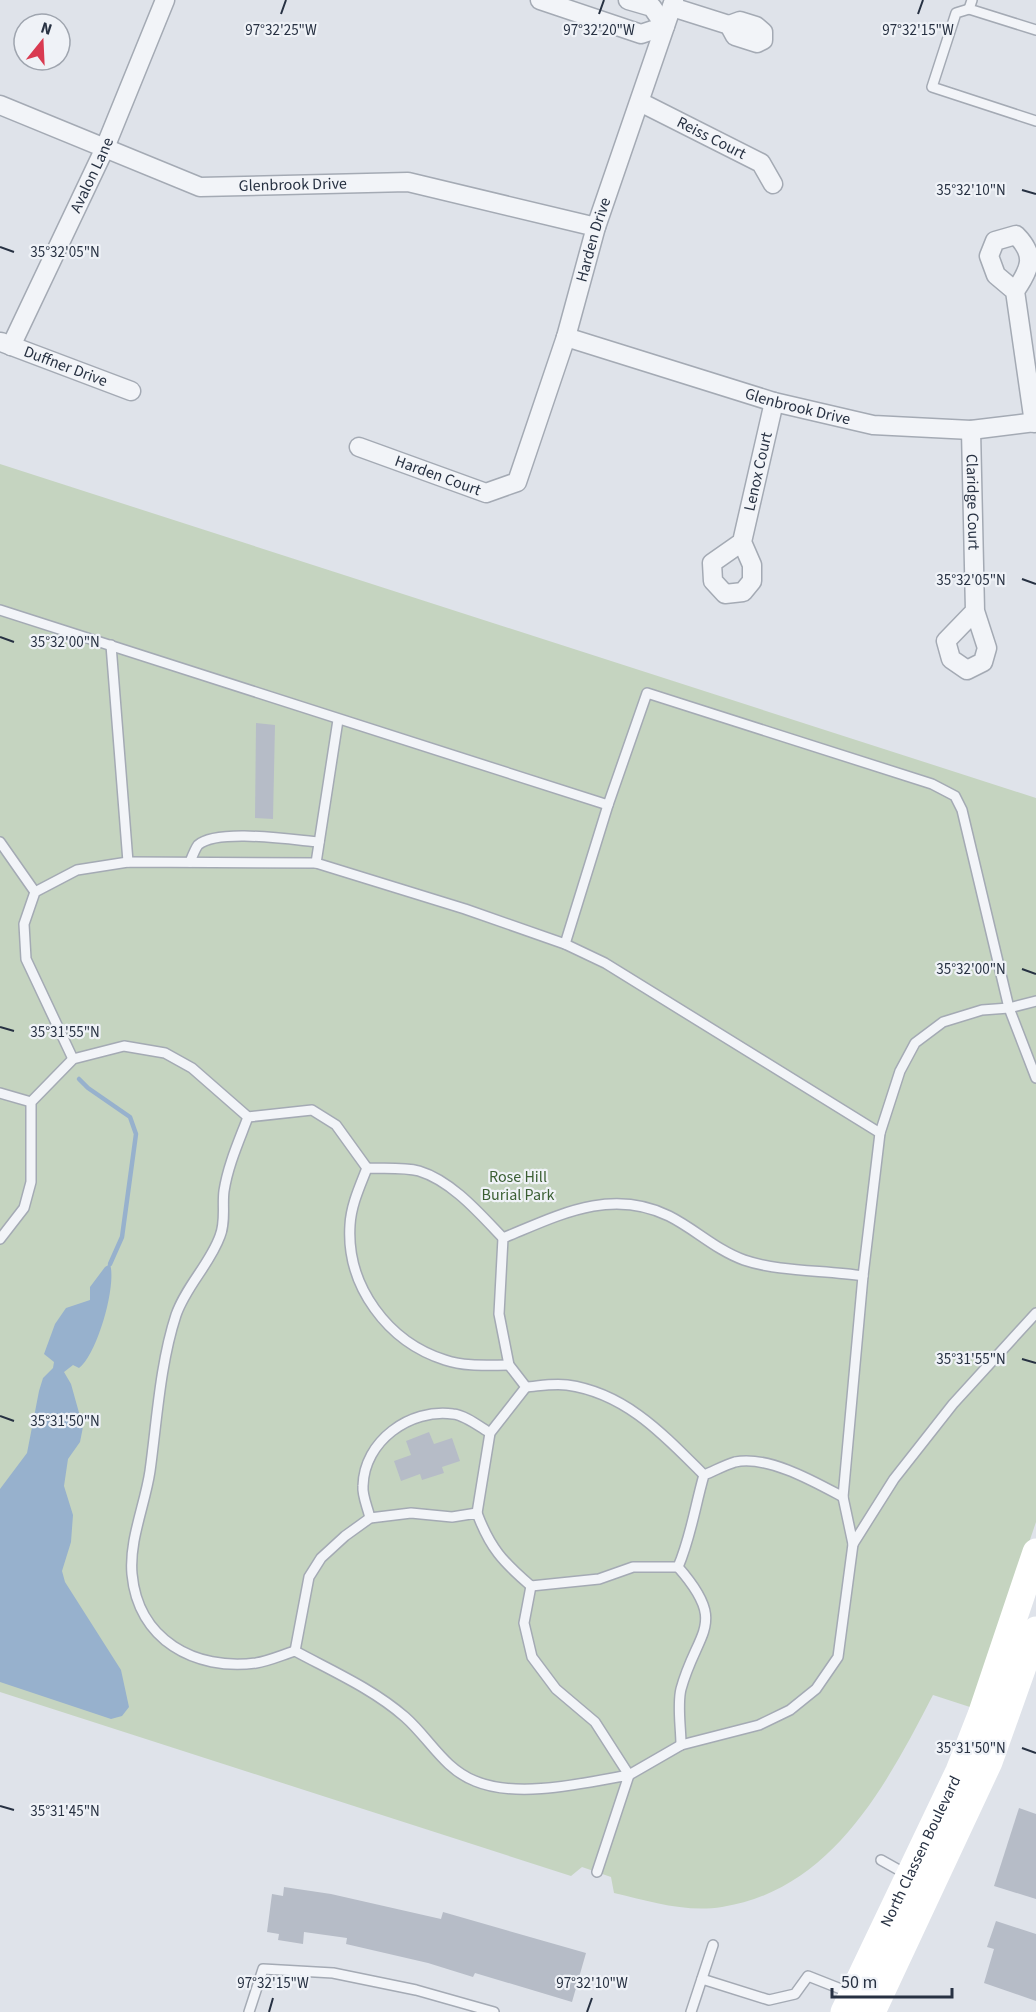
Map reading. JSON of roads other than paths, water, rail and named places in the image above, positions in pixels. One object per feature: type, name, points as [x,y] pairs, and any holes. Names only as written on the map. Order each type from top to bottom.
[{"type":"main road","name":"North Classen Boulevard","points":[[922,1881],[1036,1552]]},
{"type":"main road","name":"North Classen Boulevard","points":[[857,2006],[922,1881],[989,1762],[1036,1630]]},
{"type":"street","name":"Avalon Lane","points":[[6,343],[104,150],[165,0]]},
{"type":"street","points":[[540,0],[641,34],[665,26],[652,7],[628,0]]},
{"type":"street","points":[[673,3],[729,25]]},
{"type":"street","name":"Harden Drive","points":[[518,482],[566,337],[596,227],[673,3]]},
{"type":"street","name":"Reiss Court","points":[[640,102],[761,163],[773,184]]},
{"type":"street","name":"Glenbrook Drive","points":[[0,105],[104,150],[200,187],[408,182],[596,227]]},
{"type":"street","points":[[1015,291],[1035,423]]},
{"type":"street","name":"Glenbrook Drive","points":[[566,337],[774,402],[873,425],[971,430],[1035,423]]},
{"type":"street","name":"Duffner Drive","points":[[6,343],[131,391]]},
{"type":"street","name":"Lenox Court","points":[[742,542],[774,402]]},
{"type":"street","name":"Claridge Court","points":[[971,430],[975,611]]},
{"type":"street","name":"Harden Court","points":[[359,447],[486,493],[518,482]]},
{"type":"lane","points":[[1036,30],[970,4],[956,13],[932,87],[1036,121]]},
{"type":"lane","points":[[0,610],[608,805]]},
{"type":"lane","points":[[111,645],[128,862]]},
{"type":"lane","points":[[565,944],[608,805],[647,693],[932,784],[955,796],[962,810],[1009,1008],[1036,1078]]},
{"type":"lane","points":[[315,863],[338,720]]},
{"type":"lane","points":[[190,862],[198,846],[208,840],[245,835],[319,842]]},
{"type":"lane","points":[[0,842],[35,892]]},
{"type":"lane","points":[[73,1059],[26,959],[24,924],[35,892],[77,870],[128,862],[315,863],[465,909],[565,944],[605,963],[880,1132]]},
{"type":"lane","points":[[248,1118],[232,1159],[224,1191],[221,1234],[185,1294],[176,1316],[161,1385],[146,1497],[135,1540],[132,1574],[139,1602],[155,1632],[174,1648],[203,1661],[235,1664],[258,1663],[295,1651],[363,1688],[405,1717],[457,1772],[477,1782],[529,1789],[578,1784],[629,1775],[681,1745],[759,1725],[790,1710],[816,1689],[838,1658],[853,1544],[843,1497],[863,1276],[880,1132],[900,1071],[915,1043],[943,1022],[982,1010],[1009,1008],[1036,1001]]},
{"type":"lane","points":[[0,1239],[24,1208],[31,1182],[31,1102],[73,1059],[124,1046],[165,1053],[192,1068],[248,1118],[312,1110],[336,1125],[367,1168]]},
{"type":"lane","points":[[0,1093],[31,1102]]},
{"type":"lane","points":[[367,1168],[417,1171],[437,1179],[473,1207],[503,1238],[499,1314],[509,1365],[526,1387]]},
{"type":"lane","points":[[367,1168],[353,1204],[350,1225],[352,1253],[360,1285],[377,1314],[417,1348],[445,1360],[469,1365],[509,1365]]},
{"type":"lane","points":[[503,1238],[569,1210],[607,1204],[636,1204],[669,1216],[718,1248],[744,1260],[765,1265],[828,1270],[863,1276]]},
{"type":"lane","points":[[853,1544],[894,1479],[953,1404],[1036,1313]]},
{"type":"lane","points":[[681,1745],[681,1690],[708,1626],[702,1600],[694,1585],[678,1567],[633,1567],[598,1580],[531,1586],[501,1561],[486,1537],[477,1513],[490,1433],[526,1387],[565,1385],[596,1391],[632,1410],[659,1430],[704,1475]]},
{"type":"lane","points":[[370,1518],[363,1486],[372,1452],[393,1427],[427,1415],[454,1414],[490,1433]]},
{"type":"lane","points":[[704,1475],[736,1462],[765,1464],[800,1475],[843,1497]]},
{"type":"lane","points":[[678,1567],[688,1544],[693,1510],[704,1475]]},
{"type":"lane","points":[[295,1651],[309,1577],[321,1558],[370,1518],[411,1513],[452,1516],[477,1513]]},
{"type":"lane","points":[[531,1586],[524,1623],[532,1657],[556,1689],[595,1722],[629,1775]]},
{"type":"lane","points":[[597,1872],[629,1775]]},
{"type":"lane","points":[[881,1860],[922,1881]]},
{"type":"lane","points":[[691,2012],[713,1945]]},
{"type":"lane","points":[[249,2012],[263,1969],[333,1973],[416,1990],[494,2012]]},
{"type":"lane","points":[[702,1979],[769,2000],[795,1994],[808,1976],[857,2006]]},
{"type":"water","points":[[110,1264],[111,1287],[99,1335],[86,1361],[79,1368],[73,1365],[64,1372],[71,1384],[83,1427],[80,1442],[68,1459],[64,1486],[73,1515],[71,1542],[62,1571],[65,1582],[121,1670],[129,1707],[122,1716],[111,1719],[0,1682],[0,1489],[27,1453],[39,1391],[43,1378],[53,1368],[54,1362],[44,1354],[55,1324],[66,1308],[90,1300],[90,1287],[105,1267]]},
{"type":"waterway","points":[[79,1079],[88,1088],[130,1117],[136,1134],[122,1237],[110,1264]]},
{"type":"park label","name":"Rose Hill Burial Park","points":[[518,1186]]}]
